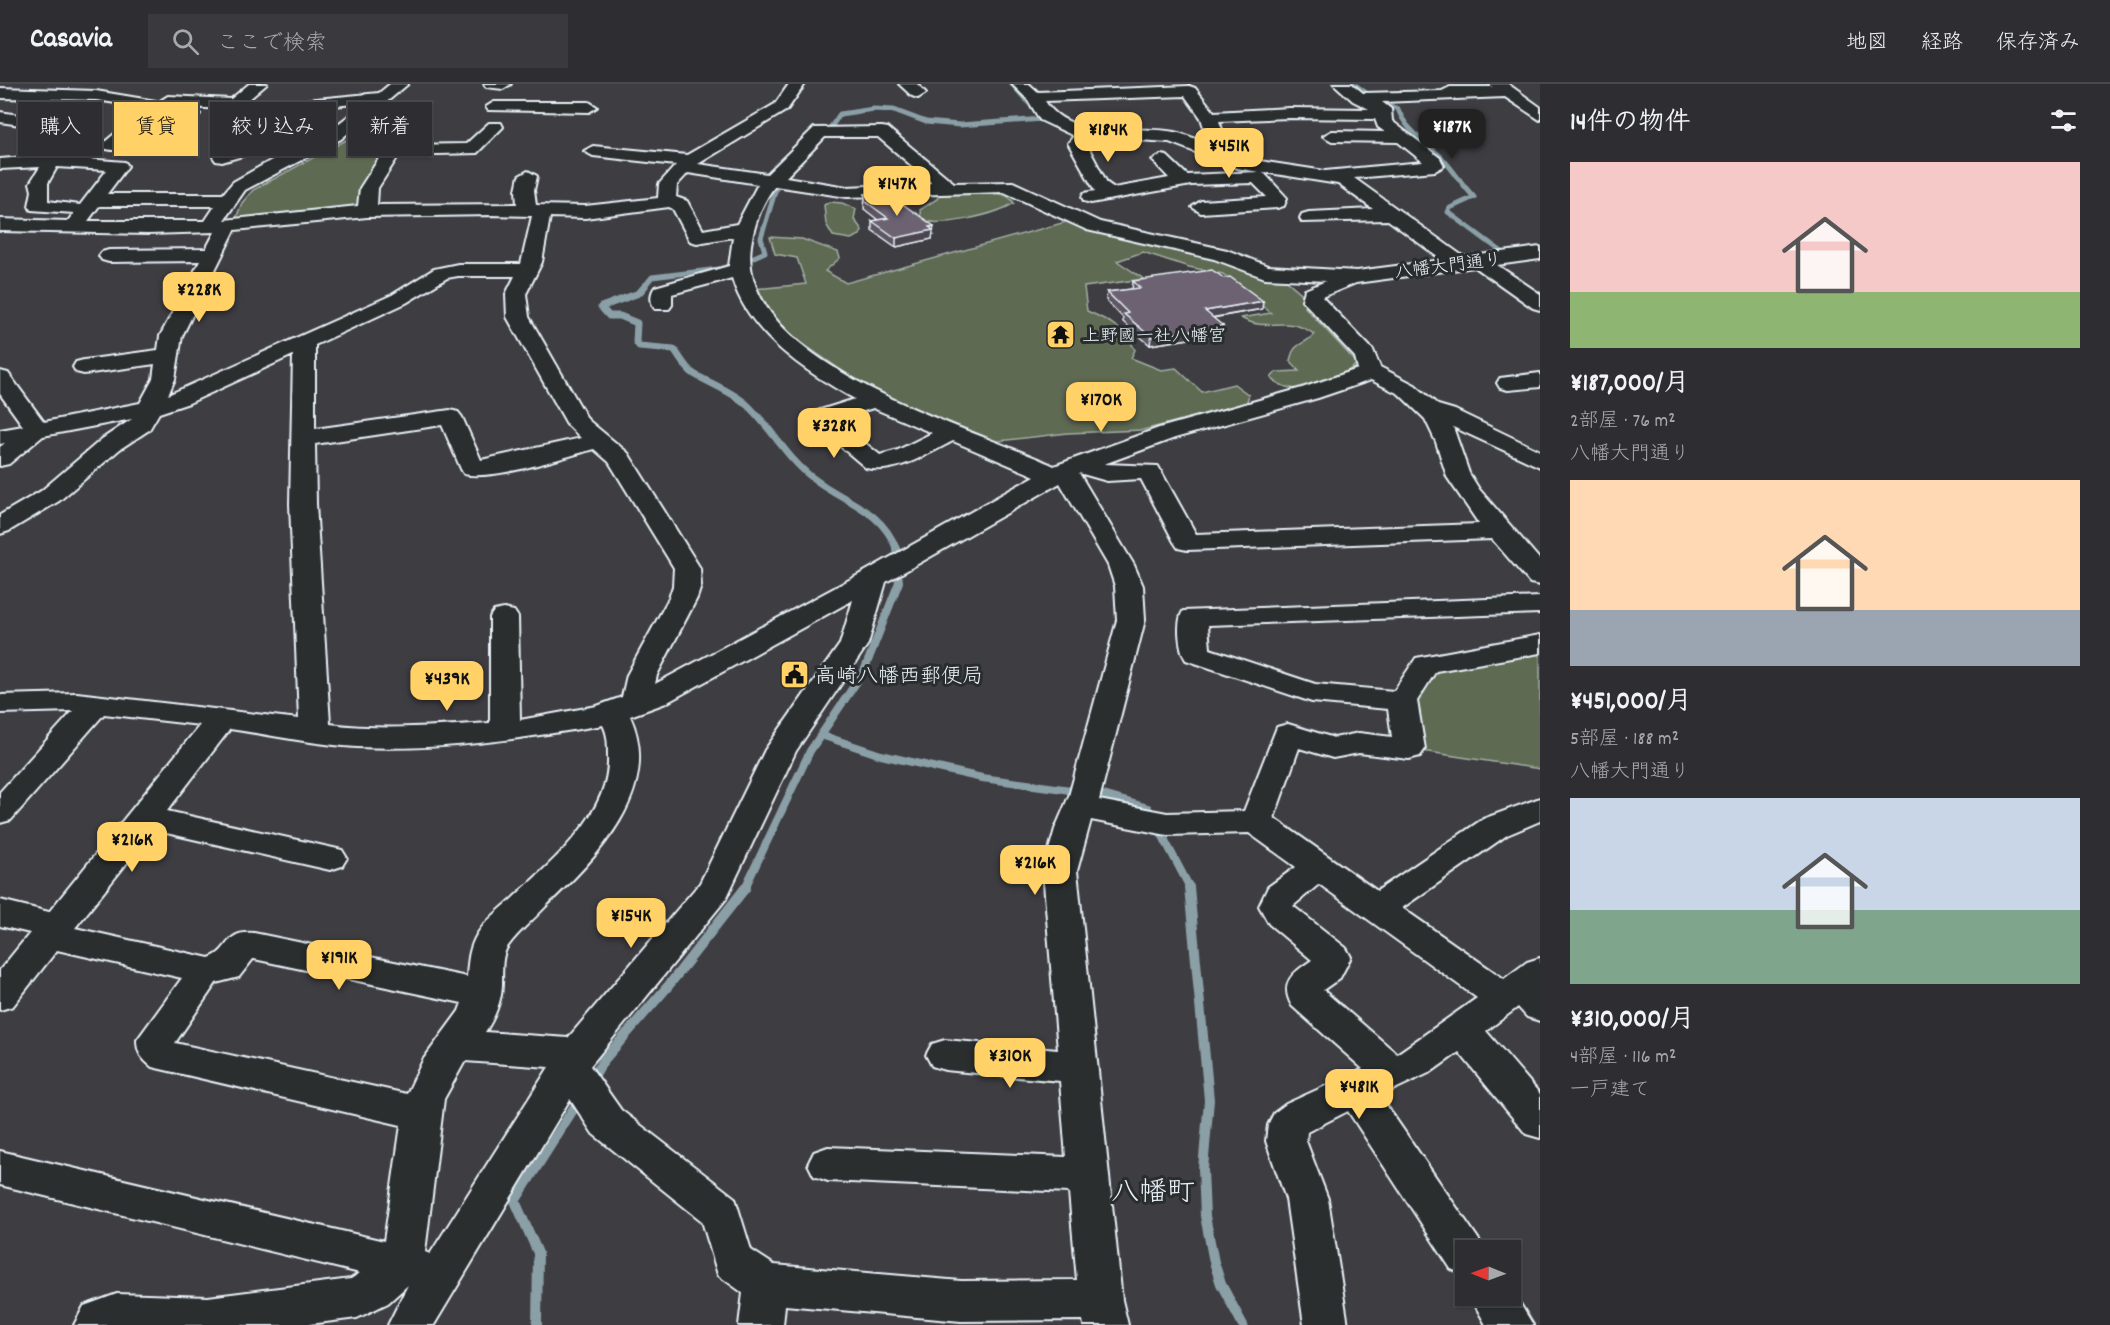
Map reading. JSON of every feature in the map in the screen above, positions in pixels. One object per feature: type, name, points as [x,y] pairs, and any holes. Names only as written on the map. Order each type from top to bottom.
[{"type":"street","points":[[0,93],[84,96],[146,106],[198,101],[241,102],[259,84]]},
{"type":"street","points":[[318,102],[342,84]]},
{"type":"street","points":[[327,102],[392,91],[414,84]]},
{"type":"street","points":[[492,84],[503,84]]},
{"type":"street","points":[[667,200],[668,184],[686,164],[781,107],[797,84]]},
{"type":"street","points":[[1020,84],[1034,97],[1052,122],[1085,133],[1172,137],[1243,164],[1284,172],[1330,175],[1435,166],[1434,162],[1384,123],[1383,109],[1359,98],[1342,84]]},
{"type":"street","points":[[1359,98],[1453,96],[1450,92],[1503,88],[1540,115]]},
{"type":"street","points":[[378,102],[392,91]]},
{"type":"street","points":[[1034,97],[1189,91],[1209,117],[1216,137],[1243,164]]},
{"type":"street","points":[[522,107],[527,96],[533,92]]},
{"type":"street","points":[[71,102],[84,96]]},
{"type":"street","points":[[1196,98],[1218,98]]},
{"type":"street","points":[[494,106],[589,107]]},
{"type":"street","points":[[1209,117],[1289,113],[1384,114]]},
{"type":"street","points":[[0,117],[18,119]]},
{"type":"street","points":[[0,136],[18,127]]},
{"type":"street","points":[[432,152],[471,149],[495,127]]},
{"type":"street","points":[[949,188],[882,132],[820,132],[777,176],[769,180],[744,229],[737,249],[738,271],[754,309],[770,327],[848,386],[875,400],[952,432],[1067,470],[1107,474],[1149,471],[1187,542],[1501,531]]},
{"type":"street","points":[[794,183],[840,132]]},
{"type":"street","points":[[1085,133],[1077,143],[1094,189]]},
{"type":"street","points":[[1332,136],[1403,136]]},
{"type":"street","points":[[593,151],[686,164],[847,192],[1007,186],[1094,226],[1220,254],[1265,272],[1357,277]]},
{"type":"street","points":[[31,161],[35,156]]},
{"type":"street","points":[[222,157],[226,156]]},
{"type":"street","points":[[223,226],[214,219],[233,193],[261,172],[294,156]]},
{"type":"street","points":[[367,211],[369,188],[391,156],[446,162]]},
{"type":"street","points":[[2,166],[31,161],[119,166],[75,225]]},
{"type":"street","points":[[51,161],[39,183],[41,191],[38,206],[233,193]]},
{"type":"street","points":[[1094,189],[1172,171],[1258,177],[1284,172]]},
{"type":"street","points":[[1094,189],[1111,194],[1172,171]]},
{"type":"street","points":[[1330,175],[1349,182],[1470,263],[1540,304]]},
{"type":"street","points":[[410,1325],[422,1269],[422,1113],[428,1086],[476,1017],[483,994],[488,952],[492,940],[583,847],[613,806],[624,751],[624,707],[684,598],[687,586],[687,568],[619,458],[579,424],[518,317],[516,294],[525,270],[532,262],[535,211],[525,190],[528,176]]},
{"type":"street","points":[[1200,207],[1277,202],[1278,198],[1258,177]]},
{"type":"street","points":[[183,186],[233,193]]},
{"type":"street","points":[[0,225],[148,228],[223,226],[367,211],[608,211],[667,200],[680,205],[697,237],[744,229]]},
{"type":"street","points":[[1308,218],[1394,214]]},
{"type":"street","points":[[0,526],[50,496],[111,444],[141,424],[164,379],[171,336],[223,226]]},
{"type":"street","name":"八幡大門通り","points":[[1357,277],[1540,253]]},
{"type":"street","points":[[109,256],[211,255]]},
{"type":"street","points":[[0,438],[151,408],[208,387],[399,299],[441,273],[458,270],[525,270]]},
{"type":"street","points":[[662,305],[662,291],[721,273],[738,271]]},
{"type":"street","points":[[1357,277],[1312,294],[1312,300],[1365,355],[1370,371],[1409,391],[1434,411],[1540,460]]},
{"type":"street","points":[[304,343],[303,504],[315,732]]},
{"type":"street","points":[[84,367],[166,356]]},
{"type":"street","points":[[0,704],[97,704],[222,718],[355,737],[427,737],[505,732],[557,725],[655,696],[874,578],[1067,470],[1167,433],[1310,393],[1360,377],[1370,371]]},
{"type":"street","points":[[0,379],[37,429]]},
{"type":"street","points":[[1508,383],[1540,380]]},
{"type":"street","points":[[875,400],[819,418],[875,463],[907,455],[952,432]]},
{"type":"street","points":[[1434,411],[1448,441],[1457,475],[1540,577]]},
{"type":"street","points":[[304,438],[450,417],[473,469],[524,460],[598,441]]},
{"type":"street","points":[[0,459],[37,429]]},
{"type":"street","points":[[573,1061],[607,1122],[720,1211],[733,1261],[763,1305],[961,1302],[1103,1313],[1060,871],[1122,663],[1131,620],[1129,586],[1121,565],[1067,470]]},
{"type":"street","points":[[96,1325],[100,1320],[117,1314],[208,1317],[357,1298],[422,1269],[573,1061],[714,890],[781,750],[854,645],[874,578]]},
{"type":"street","points":[[1402,701],[1312,693],[1196,654],[1193,617],[1540,605]]},
{"type":"street","points":[[504,617],[505,732]]},
{"type":"street","points":[[1256,822],[1288,734],[1333,748],[1359,743],[1409,749],[1402,701],[1426,664],[1540,644]]},
{"type":"street","points":[[0,812],[97,704]]},
{"type":"street","points":[[0,996],[51,930],[145,818],[222,718]]},
{"type":"street","points":[[1080,807],[1167,824],[1256,822],[1377,909],[1526,991]]},
{"type":"street","points":[[1377,909],[1495,827],[1540,809]]},
{"type":"street","points":[[145,818],[330,858]]},
{"type":"street","points":[[1319,867],[1280,896],[1276,906],[1281,915],[1333,957],[1328,968],[1304,984],[1305,996],[1393,1073]]},
{"type":"street","points":[[0,913],[51,930],[195,967],[201,974]]},
{"type":"street","points":[[201,974],[226,967],[244,945],[483,994]]},
{"type":"street","points":[[201,974],[199,982],[156,1040],[156,1048],[165,1056],[422,1113]]},
{"type":"street","points":[[1326,1325],[1307,1199],[1286,1141],[1287,1125],[1300,1115],[1418,1061],[1461,1028],[1526,991]]},
{"type":"street","points":[[1461,1028],[1540,1122]]},
{"type":"street","points":[[455,1045],[573,1061]]},
{"type":"street","points":[[945,1055],[1080,1067]]},
{"type":"street","points":[[1355,1090],[1455,1240]]},
{"type":"street","points":[[828,1164],[1089,1174]]},
{"type":"street","points":[[0,1168],[422,1269]]},
{"type":"street","points":[[1499,1306],[1512,1325]]},
{"type":"green space","points":[[348,139],[348,156],[387,156],[360,209],[234,223],[242,203],[253,190],[317,156],[336,156],[336,146]]},
{"type":"green space","points":[[978,192],[1007,196],[1014,203],[995,212],[968,219],[929,222],[921,219],[920,210],[937,199],[940,193]]},
{"type":"green space","points":[[830,202],[842,203],[856,209],[854,219],[862,230],[860,235],[851,239],[833,236],[826,224],[824,205]]},
{"type":"green space","name":"上野國一社八幡宮","points":[[1073,220],[1281,276],[1301,293],[1305,307],[1357,363],[1340,375],[1307,388],[1281,385],[1271,378],[1276,372],[1299,371],[1290,361],[1292,354],[1297,347],[1314,334],[1294,325],[1260,324],[1241,318],[1271,313],[1223,274],[1189,267],[1143,252],[1117,261],[1144,279],[1084,287],[1087,311],[1109,322],[1127,336],[1135,350],[1131,358],[1161,370],[1176,368],[1202,392],[1234,384],[1249,395],[1246,404],[1143,430],[1068,433],[990,442],[882,398],[777,326],[754,289],[806,284],[797,258],[775,254],[770,237],[802,239],[838,252],[840,258],[825,271],[846,283]]},
{"type":"green space","points":[[1540,644],[1540,769],[1409,749],[1402,701],[1426,664]]},
{"type":"building","points":[[865,194],[888,194],[934,226],[929,227],[933,230],[896,238],[872,221],[888,218],[865,201]]},
{"type":"building","points":[[1212,270],[1224,278],[1230,277],[1263,301],[1205,311],[1223,326],[1151,337],[1124,314],[1128,313],[1107,292],[1140,288],[1133,281]]},
{"type":"waterway","points":[[826,134],[840,114],[874,109],[894,110],[926,122],[960,125],[1043,119],[1012,84]]},
{"type":"waterway","points":[[1354,84],[1377,101],[1398,109],[1411,130],[1441,157],[1474,197],[1450,208],[1448,212],[1502,252],[1513,255]]},
{"type":"waterway","points":[[743,262],[765,252],[761,238],[777,185],[801,161]]},
{"type":"waterway","points":[[643,288],[652,277],[719,269]]},
{"type":"waterway","points":[[645,286],[639,293],[601,307],[609,316],[620,316],[637,323],[636,342],[639,346],[674,349],[691,372],[733,394],[745,403],[803,470],[825,487],[872,515],[882,525],[896,548]]},
{"type":"waterway","points":[[745,888],[810,751],[864,671],[899,582],[896,548]]},
{"type":"waterway","points":[[821,735],[881,755],[982,778],[1100,794],[1148,808],[1190,888]]},
{"type":"waterway","points":[[591,1081],[603,1061],[669,985],[746,887]]},
{"type":"waterway","points":[[1189,887],[1209,1100],[1203,1169],[1205,1216],[1221,1284],[1243,1325]]},
{"type":"waterway","points":[[537,1325],[538,1253],[515,1201],[581,1097]]},
{"type":"place","name":"上野國一社八幡宮","points":[[1061,335]]},
{"type":"place","name":"高崎八幡西郵便局","points":[[794,675]]},
{"type":"district","name":"八幡町","points":[[1153,1190]]}]
